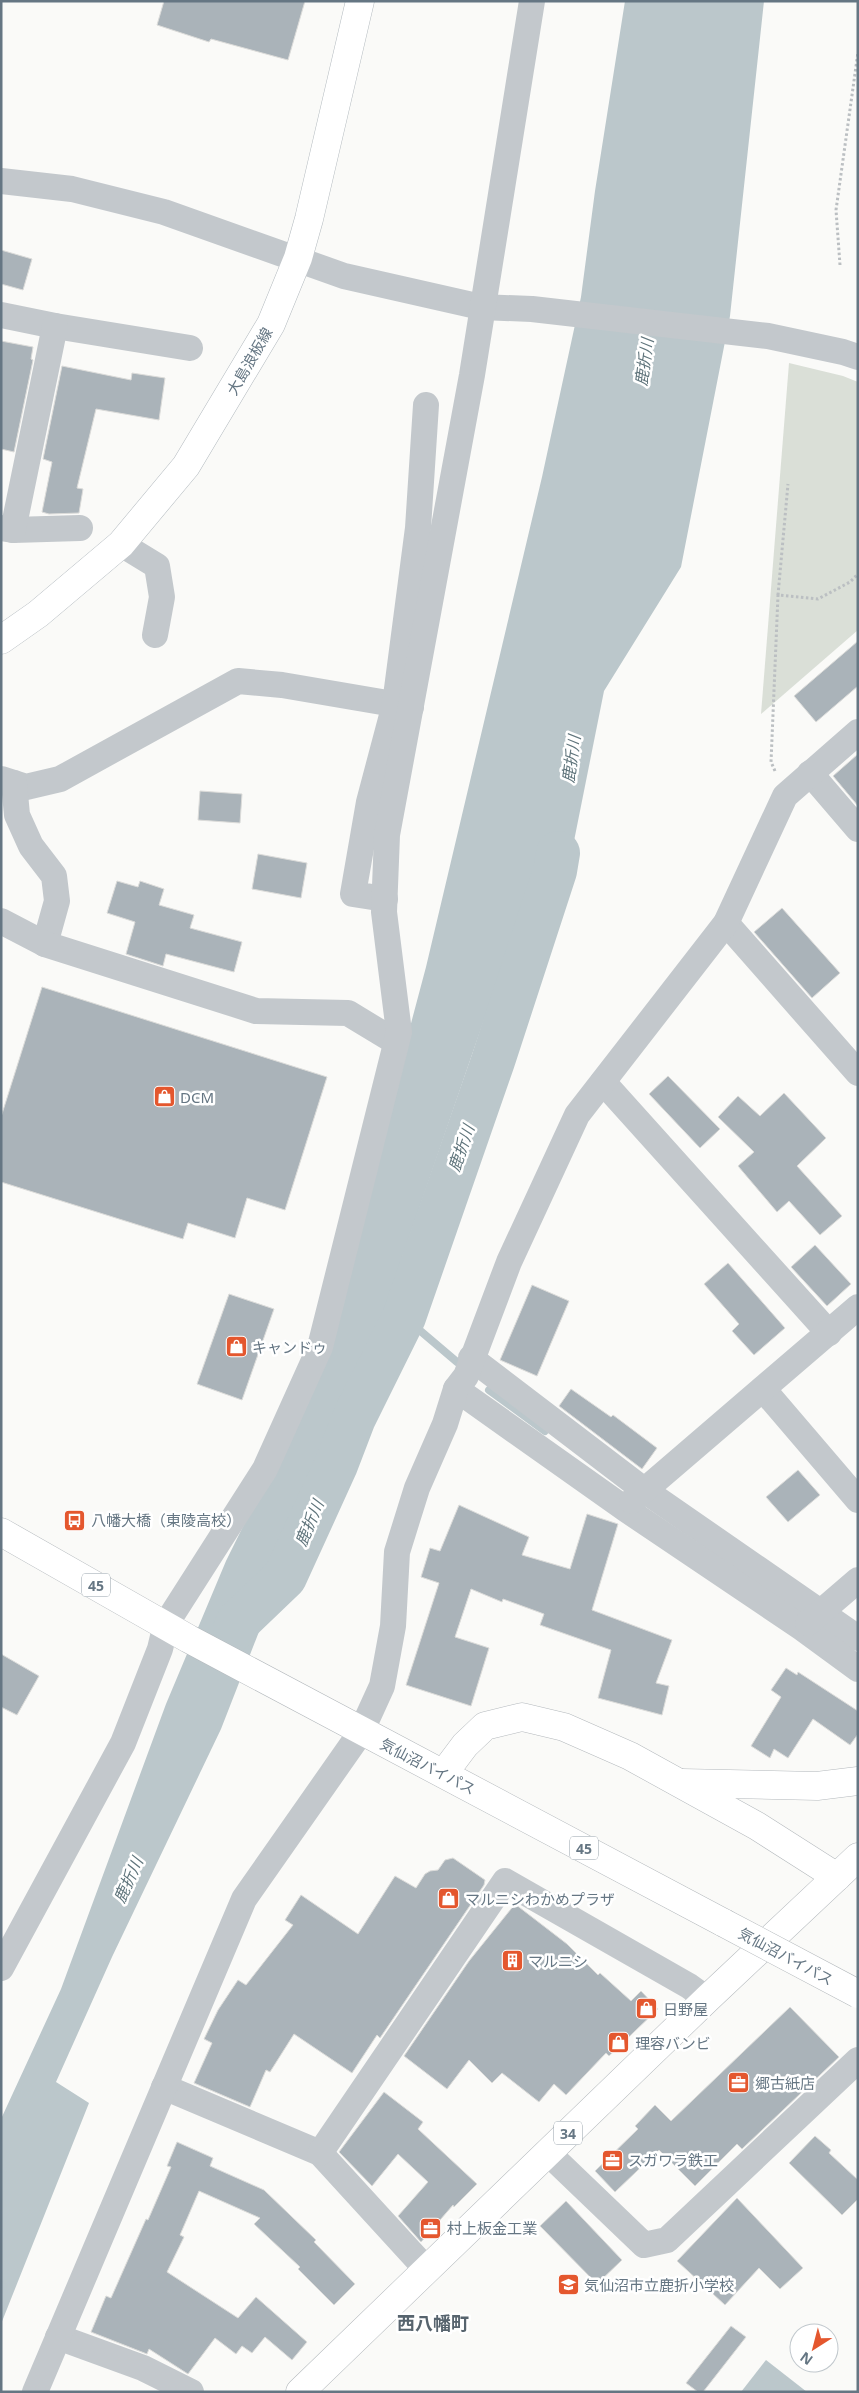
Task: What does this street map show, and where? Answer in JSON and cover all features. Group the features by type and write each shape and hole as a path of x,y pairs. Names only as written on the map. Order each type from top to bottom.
{"main road":[{"name":"大島浪板線","path":"1,640 38,614 121,544 186,466 271,324 298,258 360,1"},
{"name":"気仙沼バイパス","path":"1,1532 166,1624 189,1639 362,1732 444,1772 858,1994"},
{"path":"444,1772 465,1744 485,1726 522,1717 564,1727 630,1756 757,1826 837,1877"},
{"path":"676,1783 816,1786 858,1781"},
{"name":"34","path":"300,2392 707,1999 858,1857"}],"street":[{"path":"403,706 472,375 481,307 532,1"},
{"path":"1,181 72,189 164,212 298,258 344,276 481,307 532,309 768,336 858,357"},
{"path":"1,315 55,326 190,348"},
{"path":"55,326 7,529 80,528"},
{"path":"1,1968 123,1743 160,1649 166,1624 265,1469 320,1347 399,1032 384,912 387,836 403,706 426,405"},
{"path":"121,544 157,566 162,597 155,635"},
{"path":"8,781 26,787 60,779 238,681 282,685 403,706"},
{"path":"35,2392 244,1899 362,1732 382,1686 393,1626 397,1552 417,1488 445,1424 456,1389 466,1376 471,1358 509,1262 577,1115 726,923 785,796 858,732"},
{"path":"810,773 858,829"},
{"path":"8,781 17,816 30,846 54,876 58,901 45,944"},
{"path":"1,921 45,944 256,1011 348,1013 396,1042"},
{"path":"726,923 858,1073"},
{"path":"603,1082 829,1333"},
{"path":"624,1508 858,1307"},
{"path":"471,1358 812,1620 858,1670"},
{"path":"456,1389 624,1508 812,1620 858,1638"},
{"path":"763,1389 858,1500"},
{"path":"812,1620 858,1580"},
{"path":"320,2153 505,1881 689,1986 707,1999"},
{"path":"548,2153 644,2245 667,2240 858,2060"},
{"path":"164,2087 320,2153 427,2270"},
{"path":"58,2337 143,2368 191,2392"}],"path":[{"path":"840,265 836,210 858,52"},
{"path":"785,796 771,762 778,595 788,484"},
{"path":"778,595 818,599 850,582 858,574"}],"shaded area":[{"path":"789,363 843,376 858,382 858,630 761,714"}],"water":[{"path":"625,1 764,1 730,316 681,567 604,691 568,871 498,979 356,1392 221,1729 112,1957 56,2082 89,2103 1,2324 1,2119 61,1989 166,1704 226,1561 262,1488 335,1309 426,967 542,477 581,297 595,191"},
{"path":"766,2360 807,2392 741,2392"}],"building":[{"path":"164,1 305,1 288,60 211,39 209,42 157,25"},
{"path":"1,250 32,259 23,290 1,284"},
{"path":"1,341 33,347 31,359 33,360 14,452 1,449"},
{"path":"62,366 131,380 132,373 165,378 159,420 96,409 77,488 83,489 79,513 49,514 42,512 52,462 43,459"},
{"path":"858,641 858,686 816,722 794,696"},
{"path":"858,754 858,806 833,776"},
{"path":"200,791 242,794 240,823 198,820"},
{"path":"258,854 307,863 301,898 252,889"},
{"path":"117,881 138,887 140,881 164,889 159,905 194,915 190,928 242,942 234,972 166,954 163,966 126,954 135,922 107,913"},
{"path":"782,908 840,973 812,998 754,932"},
{"name":"DCM","path":"42,987 327,1077 285,1210 247,1198 235,1238 188,1223 183,1239 1,1182 1,1117"},
{"path":"668,1076 720,1129 700,1148 649,1094"},
{"path":"784,1093 826,1138 797,1166 842,1216 820,1235 789,1201 777,1212 738,1166 754,1152 718,1117 738,1096 760,1116"},
{"path":"815,1245 851,1284 827,1306 791,1267"},
{"path":"728,1263 785,1328 754,1355 732,1331 739,1324 704,1284"},
{"path":"532,1285 569,1301 537,1376 500,1360"},
{"name":"キャンドゥ","path":"229,1294 274,1309 242,1400 197,1384"},
{"path":"571,1389 611,1417 613,1415 657,1448 642,1469 559,1406"},
{"path":"798,1470 820,1495 788,1522 766,1497"},
{"path":"459,1505 529,1537 522,1555 570,1569 587,1514 618,1524 592,1610 672,1640 656,1683 669,1686 662,1715 598,1698 611,1650 540,1625 544,1614 503,1599 502,1602 471,1589 455,1637 489,1648 471,1706 406,1685 439,1583 421,1577 430,1548 440,1551"},
{"path":"1,1654 39,1676 17,1715 1,1707"},
{"path":"786,1668 797,1675 798,1672 858,1711 858,1734 850,1745 813,1719 788,1758 774,1749 770,1758 751,1746 781,1697 771,1690"},
{"path":"453,1858 485,1880 484,1885 380,2038 377,2035 352,2073 294,2034 270,2072 266,2070 250,2107 194,2083 212,2043 204,2039 218,2010 238,1980 246,1985 293,1925 285,1920 301,1895 358,1934 395,1876 416,1888 425,1874 438,1870 445,1860"},
{"path":"515,1904 567,1944 598,1975 600,1973 631,2001 641,1991 658,2009 609,2056 606,2053 566,2095 554,2084 539,2102 502,2073 492,2083 469,2060 447,2089 404,2056 469,1961"},
{"path":"790,2007 839,2057 742,2149 737,2144 695,2186 659,2150 615,2192 595,2171 638,2129 635,2126 655,2105 671,2121"},
{"path":"384,2092 423,2122 418,2129 477,2184 454,2207 453,2205 421,2242 398,2216 428,2182 398,2154 372,2186 339,2152"},
{"path":"815,2136 831,2150 829,2153 858,2180 858,2199 842,2215 789,2163"},
{"path":"177,2142 213,2158 210,2166 264,2190 316,2240 314,2242 355,2284 334,2305 298,2269 300,2267 254,2224 260,2218 199,2191 180,2235 184,2237 167,2272 238,2318 256,2297 307,2342 292,2360 265,2337 252,2353 242,2346 236,2354 215,2338 188,2374 149,2349 147,2354 91,2332 106,2296 111,2298 146,2219 148,2220 171,2167 167,2166"},
{"path":"737,2198 803,2268 780,2289 759,2268 725,2305 677,2261"},
{"path":"566,2201 622,2260 597,2284 540,2226"},
{"path":"731,2326 746,2337 703,2392 698,2392 686,2383"}],"waterway":[{"name":"鹿折川","path":"235,1629 238,1622 285,1577 336,1465 354,1418 404,1317 493,1061 555,871 558,853"},
{"path":"404,1317 457,1362"},
{"path":"489,1390 545,1431"}],"place":[{"name":"DCM","path":"164,1097"},
{"name":"キャンドゥ","path":"236,1347"},
{"name":"八幡大橋（東陵高校）","path":"75,1520"},
{"name":"マルニシわかめプラザ","path":"449,1899"},
{"name":"マルニシ","path":"512,1961"},
{"name":"日野屋","path":"647,2009"},
{"name":"理容バンビ","path":"619,2043"},
{"name":"郷古紙店","path":"739,2083"},
{"name":"スガワラ鉄工","path":"612,2160"},
{"name":"村上板金工業","path":"431,2228"},
{"name":"気仙沼市立鹿折小学校","path":"568,2285"}],"district":[{"name":"西八幡町","path":"433,2323"}]}
